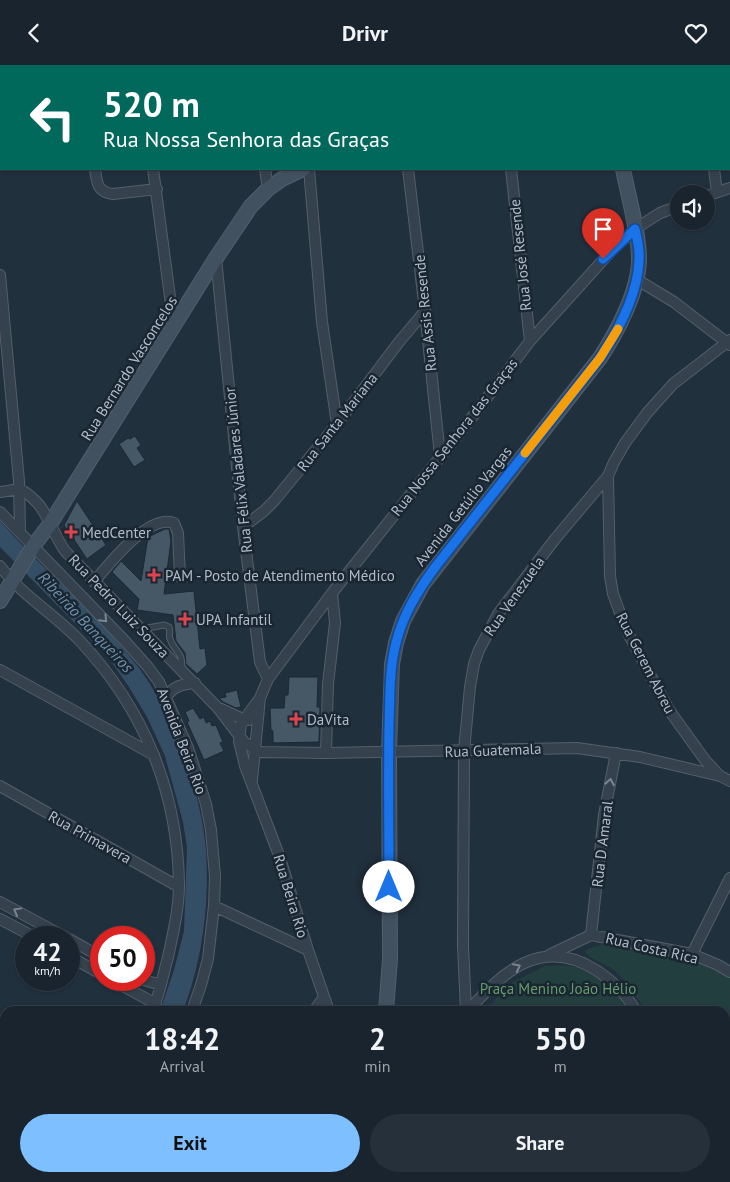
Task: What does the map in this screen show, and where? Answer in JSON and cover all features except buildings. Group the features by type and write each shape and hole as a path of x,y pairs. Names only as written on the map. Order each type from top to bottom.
{"main road":[{"name":"Rua Bernardo Vasconcelos","path":"0,601 32,547 50,524 216,258 251,206 268,189 282,179 301,170"},
{"name":"Avenida Getúlio Vargas","path":"386,1006 390,959 389,752 394,654 403,621 412,602 436,566 600,358 614,337 624,315 640,260 623,170"}],"street":[{"path":"95,170 99,189 107,193 157,189"},
{"path":"153,170 174,327"},
{"path":"265,170 268,189"},
{"path":"309,170 322,322 337,424"},
{"name":"Rua Assis Resende","path":"408,170 440,457"},
{"name":"Rua José Resende","path":"511,170 530,341"},
{"path":"714,170 717,192 730,188"},
{"name":"Rua Nossa Senhora das Graças","path":"243,719 260,698 268,679 332,593 530,341 613,249 635,229 660,213 670,209"},
{"name":"Rua Félix Valadares Júnior","path":"216,258 260,662 268,679"},
{"path":"0,275 20,489 20,533"},
{"path":"636,279 674,302 729,342"},
{"name":"Rua Santa Mariana","path":"244,527 274,501 425,311"},
{"name":"Rua Venezuela","path":"467,1006 463,946 464,751 473,671 484,637 498,614 555,539 608,476 625,443 647,413 673,384 729,342"},
{"name":"Rua Gerem Abreu","path":"608,476 610,576 613,594 620,613 629,635 669,710 705,760 720,776"},
{"path":"0,492 20,489"},
{"name":"Rua Pedro Luiz Souza","path":"20,489 42,507 65,551 195,683"},
{"name":"Avenida Beira Rio","path":"0,512 123,639 159,682 188,748 206,804 214,852 214,906 208,959 202,985 194,1006"},
{"path":"94,582 122,551 144,531 152,525 170,521 174,523 178,533 180,577"},
{"name":"Avenida Beira Rio","path":"0,566 14,577 79,640 103,668 133,711 155,755 168,797 174,829 179,887 175,921 161,985 154,1006"},
{"path":"326,753 328,684 335,623 332,593"},
{"path":"0,670 155,755"},
{"path":"159,682 168,686 175,685 182,680 182,671"},
{"path":"166,698 172,689 184,684 195,683"},
{"name":"Rua Beira Rio","path":"195,683 218,707 244,742 254,749"},
{"name":"Rua Nossa Senhora das Graças","path":"257,731 260,698"},
{"name":"Rua Beira Rio","path":"218,707 243,719 252,721 257,731 252,781"},
{"name":"Rua Beira Rio","path":"243,719 238,735 242,757 280,858 327,1006"},
{"path":"238,735 245,736 257,731"},
{"name":"Rua Guatemala","path":"254,749 265,753 326,753 464,751 557,747 595,749 720,776 730,781"},
{"name":"Rua D Amaral","path":"592,935 604,815 616,753"},
{"name":"Rua Primavera","path":"0,786 179,887"},
{"path":"692,954 730,878"},
{"path":"0,902 45,926"},
{"path":"214,906 308,950"},
{"path":"0,919 15,927"},
{"name":"Rua Costa Rica","path":"472,1006 495,982 510,971 536,959 546,957 592,935 692,954 730,972"},
{"path":"546,957 575,959 589,966 606,976 620,988 633,1006"},
{"path":"155,983 161,985"},
{"path":"129,991 152,1006"},
{"path":"318,1006 324,997"}],"lane":[{"path":"139,625 142,629 164,625 169,627 170,639 181,653 183,659 182,671"}],"green space":[{"path":"603,944 695,960 730,978 730,1006 642,1006 620,976 611,968 588,955 585,952 588,949"},
{"name":"Praça Menino João Hélio","path":"545,966 569,966 586,972 604,983 625,1006 490,1006 507,985"}],"water":[{"name":"Ribeirão Banqueiros","path":"0,521 103,626 135,663 160,701 181,747 202,819 207,862 204,927 196,971 185,1006 162,1006 174,970 184,931 187,847 183,822 165,756 147,717 108,657 0,547"}],"slow traffic":[{"path":"525,453 600,358 618,329"}],"place":[{"name":"MedCenter","path":"71,532"},
{"name":"PAM - Posto de Atendimento Médico","path":"154,575"},
{"name":"UPA Infantil","path":"185,619"},
{"name":"DaVita","path":"296,719"}],"route":[{"path":"389,887 389,716 392,664 403,621 412,602 436,566 600,358 614,337 634,289 640,260 635,229 603,259"}]}
